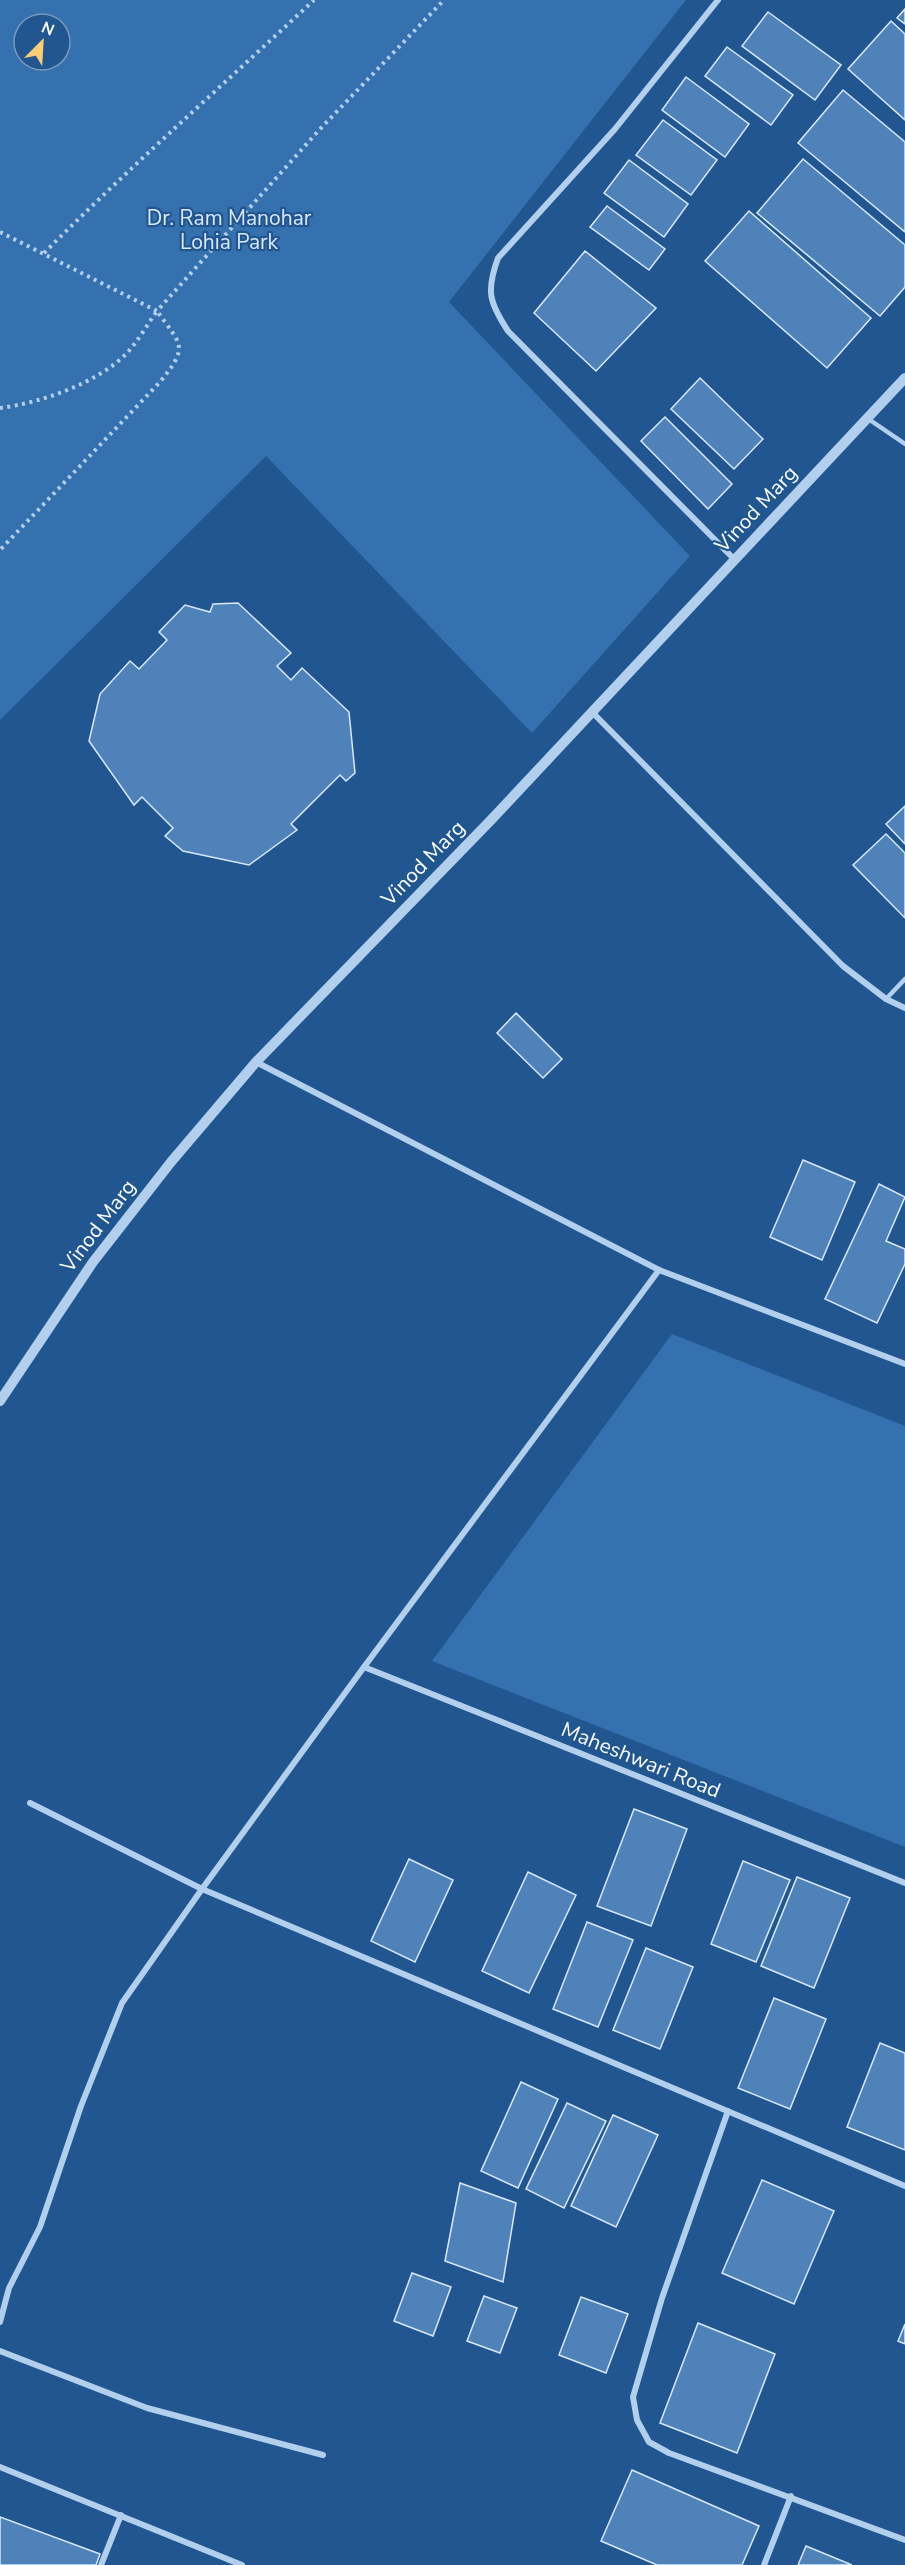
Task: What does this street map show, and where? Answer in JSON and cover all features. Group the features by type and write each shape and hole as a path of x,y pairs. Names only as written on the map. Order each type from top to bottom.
{"street":[{"path":"718,0 615,129 498,258 489,283 493,308 508,331 735,560"},
{"name":"Vinod Marg","path":"0,1401 93,1262 171,1162 256,1062 592,712 905,378"},
{"path":"592,712 843,966 886,999 905,1008"},
{"path":"256,1062 659,1270 905,1364"},
{"path":"0,2322 9,2288 40,2227 81,2106 122,2004 202,1889 364,1667 659,1270"},
{"name":"Maheshwari Road","path":"364,1667 905,1883"},
{"path":"30,1803 202,1889 905,2186"},
{"path":"728,2111 662,2298 633,2397 637,2420 649,2442 669,2452 905,2540"},
{"path":"0,2351 147,2408 322,2455"},
{"path":"0,2467 242,2565"},
{"path":"764,2565 791,2496"},
{"path":"101,2565 121,2515"}],"lane":[{"path":"867,418 905,444"},
{"path":"886,999 905,980"}],"path":[{"path":"44,253 135,162 178,127 314,0"},
{"path":"0,408 56,395 100,373 126,353 157,311 321,128 444,0"},
{"path":"0,232 157,311 180,342 178,359 0,550"}],"green space":[{"name":"Dr. Ram Manohar Lohia Park","path":"0,0 686,0 449,302 690,556 532,733 266,456 0,720"},
{"path":"672,1334 905,1426 905,1847 432,1661"}],"building":[{"path":"905,9 905,24 897,18"},
{"path":"768,12 841,65 815,100 742,46"},
{"path":"891,21 905,34 905,120 848,69"},
{"path":"727,47 793,95 771,125 705,76"},
{"path":"686,77 749,124 725,157 662,110"},
{"path":"843,90 905,142 905,232 798,143"},
{"path":"663,120 717,160 691,195 636,155"},
{"path":"803,159 905,245 905,287 880,316 757,213"},
{"path":"629,160 688,204 664,237 604,193"},
{"path":"607,206 665,249 649,270 590,227"},
{"path":"749,211 871,318 827,368 705,261"},
{"path":"585,251 656,308 596,371 534,313"},
{"path":"700,378 763,439 734,469 671,409"},
{"path":"665,417 732,484 708,509 641,441"},
{"path":"238,603 291,653 277,666 291,680 302,668 349,712 355,773 346,781 340,775 291,824 297,830 249,865 183,851 165,836 173,828 142,797 134,805 89,741 100,694 130,661 139,669 167,640 159,632 185,605 210,612 213,604"},
{"path":"905,806 905,844 886,824"},
{"path":"886,834 905,853 905,918 853,865"},
{"path":"516,1013 562,1059 543,1078 497,1033"},
{"path":"803,1160 855,1182 822,1260 770,1237"},
{"path":"879,1184 905,1197 886,1241 905,1249 905,1264 877,1323 825,1299"},
{"path":"634,1809 687,1829 651,1926 597,1906"},
{"path":"409,1859 453,1880 415,1962 371,1941"},
{"path":"743,1861 790,1880 756,1962 711,1944"},
{"path":"528,1872 576,1895 529,1993 482,1971"},
{"path":"797,1877 850,1898 814,1988 761,1966"},
{"path":"587,1922 633,1940 598,2027 553,2009"},
{"path":"646,1948 693,1967 660,2049 613,2030"},
{"path":"774,1998 826,2019 790,2109 738,2088"},
{"path":"880,2043 905,2053 905,2150 847,2127"},
{"path":"521,2082 558,2099 518,2188 481,2171"},
{"path":"567,2103 606,2121 564,2208 526,2189"},
{"path":"613,2115 658,2135 616,2227 571,2206"},
{"path":"762,2180 834,2211 794,2304 722,2273"},
{"path":"460,2183 516,2203 503,2282 445,2261"},
{"path":"412,2273 451,2287 433,2336 394,2321"},
{"path":"484,2296 517,2308 500,2353 467,2341"},
{"path":"581,2297 628,2314 606,2373 559,2355"},
{"path":"698,2323 775,2354 737,2453 660,2423"},
{"path":"905,2324 905,2344 898,2341"},
{"path":"632,2470 759,2526 742,2565 657,2565 601,2541"},
{"path":"0,2517 100,2554 96,2565 0,2565"},
{"path":"806,2546 852,2565 798,2565"}]}
